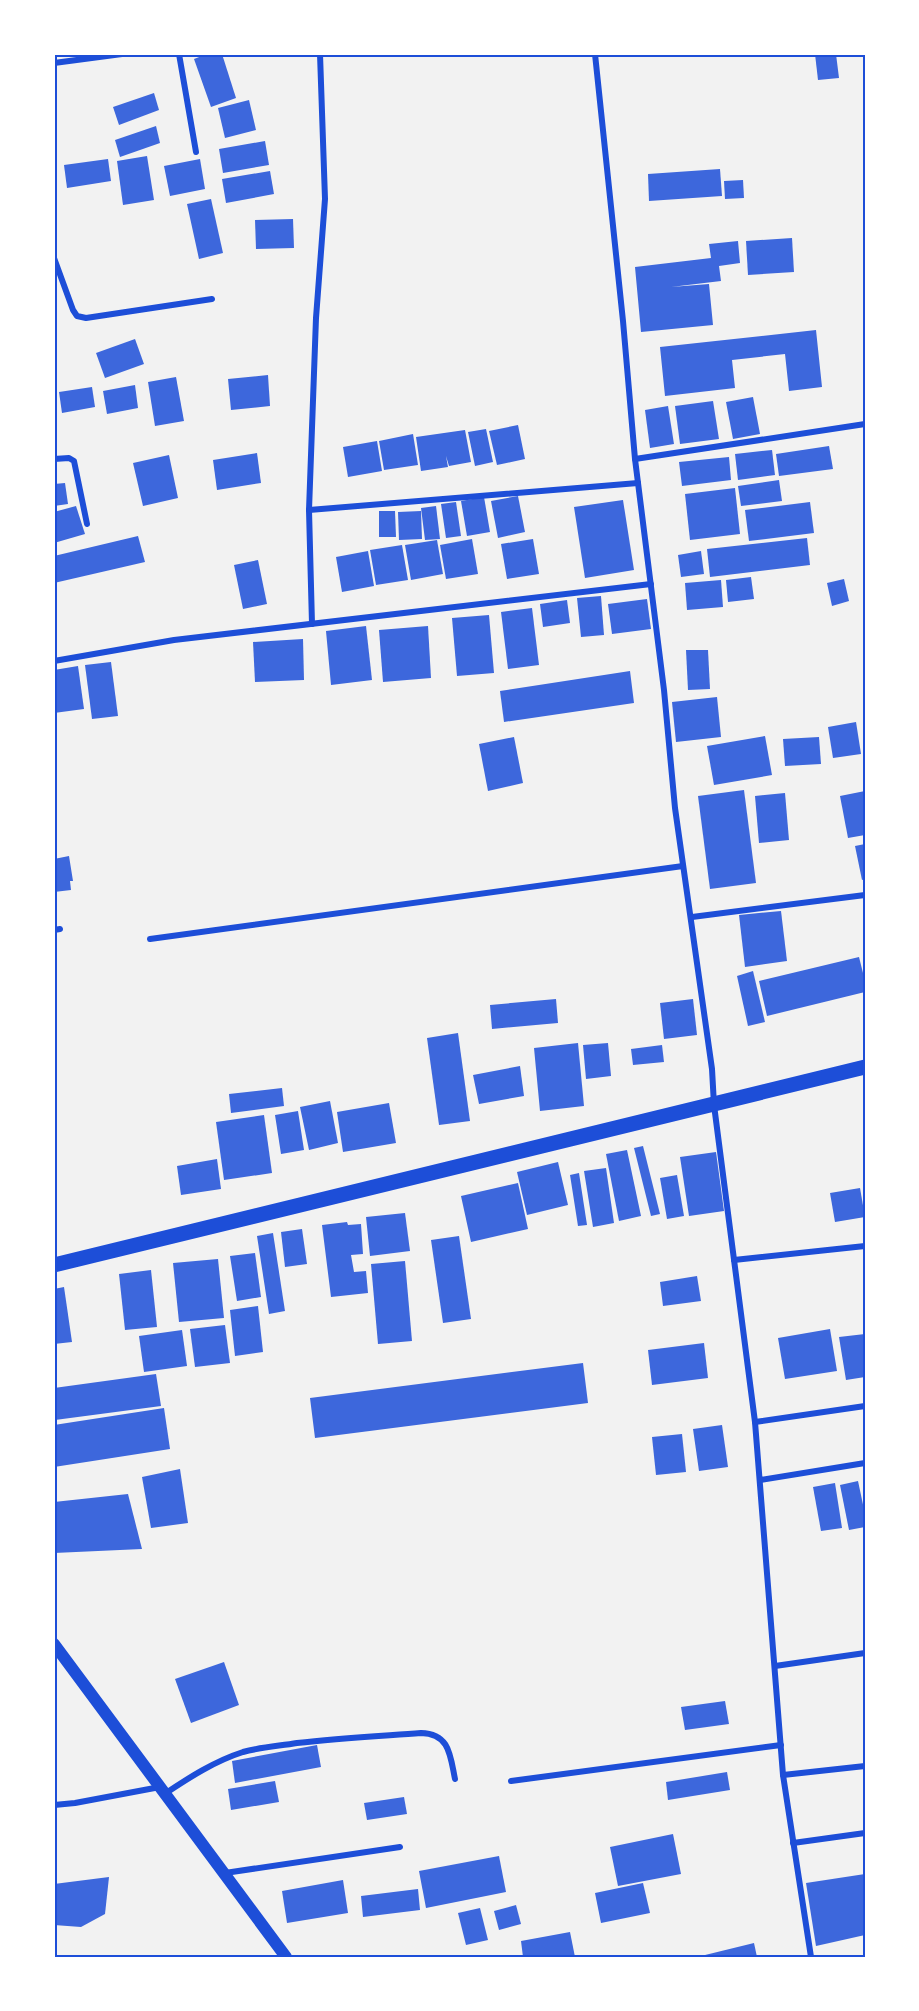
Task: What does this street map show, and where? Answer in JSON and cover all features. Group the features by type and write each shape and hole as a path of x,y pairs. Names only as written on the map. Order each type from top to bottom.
{"main road":[{"path":"54,1265 865,1067"},
{"path":"54,1644 285,1957"}],"street":[{"path":"67,54 69,62"},
{"path":"54,63 122,54"},
{"path":"179,54 196,152"},
{"path":"312,624 309,510 316,318 326,199 320,54"},
{"path":"595,54 635,459 664,690 675,808 712,1069 714,1105 755,1422 783,1776 811,1957"},
{"path":"54,258 77,316 86,318 212,300"},
{"path":"635,459 865,424"},
{"path":"54,459 69,458 74,461 87,524"},
{"path":"309,510 638,483"},
{"path":"54,661 174,640 651,584"},
{"path":"150,939 683,866"},
{"path":"692,917 865,895"},
{"path":"734,1260 865,1246"},
{"path":"755,1422 865,1407"},
{"path":"760,1480 865,1463"},
{"path":"775,1666 865,1653"},
{"path":"54,1805 163,1790 241,1753 261,1748 330,1739 421,1733 434,1733 444,1741 450,1756 454,1779"},
{"path":"511,1781 781,1745"},
{"path":"783,1776 865,1766"},
{"path":"794,1843 865,1833"},
{"path":"225,1873 400,1847"}],"building":[{"path":"207,54 222,54 236,98 211,107 194,59"},
{"path":"815,54 836,54 839,78 818,80"},
{"path":"154,93 159,110 119,125 113,107"},
{"path":"249,100 256,130 225,138 218,108"},
{"path":"156,126 160,143 120,157 115,140"},
{"path":"265,141 269,165 223,173 219,149"},
{"path":"147,156 154,200 123,205 117,161"},
{"path":"108,159 111,181 67,188 64,165"},
{"path":"200,159 205,189 170,196 164,166"},
{"path":"720,169 722,196 649,201 648,174"},
{"path":"270,171 274,194 226,203 222,179"},
{"path":"743,180 744,198 725,199 724,181"},
{"path":"211,199 223,253 199,259 187,204"},
{"path":"293,219 294,248 256,249 255,220"},
{"path":"792,238 794,272 748,275 746,241"},
{"path":"738,241 740,263 719,266 721,281 671,287 709,284 713,325 641,332 635,267 711,258 709,244"},
{"path":"816,330 822,387 789,391 785,354 732,360 735,388 665,396 660,347"},
{"path":"135,339 144,364 105,378 96,353"},
{"path":"268,375 270,406 231,410 228,379"},
{"path":"176,377 184,421 155,426 148,382"},
{"path":"135,385 138,408 107,414 103,391"},
{"path":"92,387 95,407 62,413 59,392"},
{"path":"753,397 760,434 733,439 726,402"},
{"path":"713,401 719,439 680,444 675,406"},
{"path":"668,406 674,444 650,448 645,410"},
{"path":"518,425 525,459 497,465 489,431"},
{"path":"486,429 493,462 475,466 468,432"},
{"path":"465,430 471,462 449,466 446,456 448,467 421,471 416,437"},
{"path":"413,434 418,465 384,470 379,441"},
{"path":"377,441 382,471 348,477 343,447"},
{"path":"829,446 833,469 779,476 776,454"},
{"path":"772,450 775,475 738,480 735,454"},
{"path":"257,453 261,483 217,490 213,460"},
{"path":"169,455 178,498 143,506 133,463"},
{"path":"729,457 731,480 682,486 679,462"},
{"path":"779,480 782,501 741,506 738,486"},
{"path":"65,483 68,504 54,506 54,484"},
{"path":"735,488 740,534 690,540 685,494"},
{"path":"518,496 525,532 498,538 491,501"},
{"path":"484,497 490,532 467,536 461,501"},
{"path":"623,500 634,570 585,578 574,507"},
{"path":"456,502 461,536 446,538 441,504"},
{"path":"810,502 814,533 749,541 745,510"},
{"path":"76,506 85,534 54,543 54,512"},
{"path":"436,506 440,539 425,540 421,508"},
{"path":"379,511 395,511 396,537 379,537"},
{"path":"421,511 422,539 399,540 398,512"},
{"path":"138,536 145,562 54,583 54,556"},
{"path":"807,538 810,565 710,577 707,549"},
{"path":"472,539 478,574 446,579 440,545"},
{"path":"533,539 539,574 507,579 501,544"},
{"path":"437,540 443,574 411,580 405,545"},
{"path":"402,545 408,580 376,585 370,550"},
{"path":"368,551 374,586 342,592 336,557"},
{"path":"701,551 704,574 681,577 678,555"},
{"path":"258,560 267,604 243,609 234,565"},
{"path":"751,577 754,599 728,602 726,580"},
{"path":"844,579 849,601 832,606 827,583"},
{"path":"721,580 723,607 687,610 685,583"},
{"path":"601,596 604,635 581,637 577,598"},
{"path":"647,599 651,629 612,634 608,604"},
{"path":"567,600 570,623 543,627 540,604"},
{"path":"532,608 539,665 508,669 501,612"},
{"path":"489,615 494,673 457,676 452,618"},
{"path":"366,626 372,680 331,685 326,631"},
{"path":"428,626 431,678 383,682 379,630"},
{"path":"303,639 304,680 255,682 253,642"},
{"path":"686,650 708,650 710,689 688,690"},
{"path":"111,662 118,716 92,719 85,665"},
{"path":"78,666 84,709 54,713 54,670"},
{"path":"630,671 634,703 504,722 500,691"},
{"path":"717,697 721,737 676,742 672,702"},
{"path":"856,722 861,754 833,758 828,727"},
{"path":"765,736 772,775 714,785 707,746"},
{"path":"514,737 523,783 488,791 479,744"},
{"path":"819,737 821,764 785,766 783,739"},
{"path":"744,790 756,883 710,889 698,796"},
{"path":"865,791 865,835 848,838 840,796"},
{"path":"785,793 789,840 759,843 755,796"},
{"path":"865,844 865,879 862,880 855,846"},
{"path":"69,856 73,881 70,881 71,890 54,892 54,859"},
{"path":"781,911 787,961 745,967 739,915"},
{"path":"859,957 865,981 865,992 767,1016 759,981"},
{"path":"753,971 765,1022 748,1026 737,976"},
{"path":"556,999 558,1023 492,1029 490,1005"},
{"path":"693,999 697,1035 664,1039 660,1003"},
{"path":"458,1033 470,1121 439,1125 427,1038"},
{"path":"578,1043 584,1106 540,1111 534,1048"},
{"path":"608,1043 611,1076 586,1079 583,1045"},
{"path":"662,1045 664,1062 633,1065 631,1049"},
{"path":"520,1066 524,1096 479,1104 473,1075"},
{"path":"282,1088 284,1106 231,1113 229,1094"},
{"path":"330,1101 338,1143 309,1150 300,1107"},
{"path":"389,1103 396,1143 343,1152 337,1112"},
{"path":"298,1111 304,1150 281,1154 275,1115"},
{"path":"264,1115 272,1173 224,1180 216,1122"},
{"path":"643,1146 660,1214 651,1216 634,1148"},
{"path":"627,1150 641,1216 619,1221 606,1154"},
{"path":"716,1152 724,1211 689,1216 680,1157"},
{"path":"217,1159 221,1189 181,1195 177,1166"},
{"path":"558,1162 568,1205 527,1215 517,1172"},
{"path":"606,1168 614,1223 593,1227 584,1171"},
{"path":"579,1173 587,1225 578,1226 570,1175"},
{"path":"677,1175 684,1216 667,1219 660,1178"},
{"path":"518,1183 528,1229 471,1242 461,1196"},
{"path":"860,1188 865,1217 835,1222 830,1193"},
{"path":"405,1213 410,1251 370,1256 366,1217"},
{"path":"347,1222 348,1225 361,1224 363,1254 351,1255 354,1272 366,1271 368,1293 331,1297 322,1225"},
{"path":"302,1229 307,1264 285,1267 281,1232"},
{"path":"273,1233 285,1311 269,1314 257,1236"},
{"path":"459,1236 471,1319 443,1323 431,1240"},
{"path":"255,1253 261,1297 237,1301 230,1256"},
{"path":"218,1259 224,1318 179,1322 173,1263"},
{"path":"405,1261 412,1341 378,1344 371,1264"},
{"path":"151,1270 157,1327 125,1330 119,1274"},
{"path":"697,1276 701,1301 663,1306 660,1282"},
{"path":"64,1287 72,1342 54,1344 54,1289"},
{"path":"258,1306 263,1352 235,1356 230,1310"},
{"path":"225,1325 230,1363 195,1367 190,1329"},
{"path":"830,1329 837,1371 785,1379 778,1338"},
{"path":"182,1330 187,1366 144,1372 139,1336"},
{"path":"865,1334 865,1377 846,1380 839,1337"},
{"path":"704,1343 708,1378 652,1385 648,1350"},
{"path":"583,1363 588,1403 315,1438 310,1398"},
{"path":"156,1374 161,1406 55,1420 54,1388"},
{"path":"164,1408 170,1449 54,1467 54,1425"},
{"path":"722,1425 728,1467 699,1471 693,1429"},
{"path":"682,1434 686,1472 656,1475 652,1437"},
{"path":"180,1469 188,1523 151,1528 142,1477"},
{"path":"858,1481 865,1514 865,1527 849,1530 840,1485"},
{"path":"835,1483 842,1528 821,1531 813,1487"},
{"path":"128,1494 142,1549 54,1553 54,1502"},
{"path":"224,1662 239,1705 191,1723 175,1679"},
{"path":"725,1701 729,1724 685,1730 681,1707"},
{"path":"317,1745 321,1767 235,1783 232,1761"},
{"path":"727,1772 730,1790 668,1800 666,1782"},
{"path":"275,1781 279,1802 231,1810 228,1789"},
{"path":"404,1797 407,1814 367,1820 364,1803"},
{"path":"673,1834 681,1874 618,1886 610,1847"},
{"path":"499,1856 506,1892 426,1908 419,1871"},
{"path":"865,1874 865,1935 816,1946 806,1883"},
{"path":"109,1877 105,1914 81,1927 54,1925 54,1884"},
{"path":"343,1880 348,1913 287,1923 282,1891"},
{"path":"643,1883 650,1913 601,1923 595,1893"},
{"path":"418,1889 420,1910 363,1917 361,1896"},
{"path":"516,1905 521,1924 499,1930 494,1911"},
{"path":"480,1908 488,1940 466,1945 458,1913"},
{"path":"570,1932 575,1957 523,1957 521,1941"},
{"path":"754,1943 757,1957 701,1956"}]}
